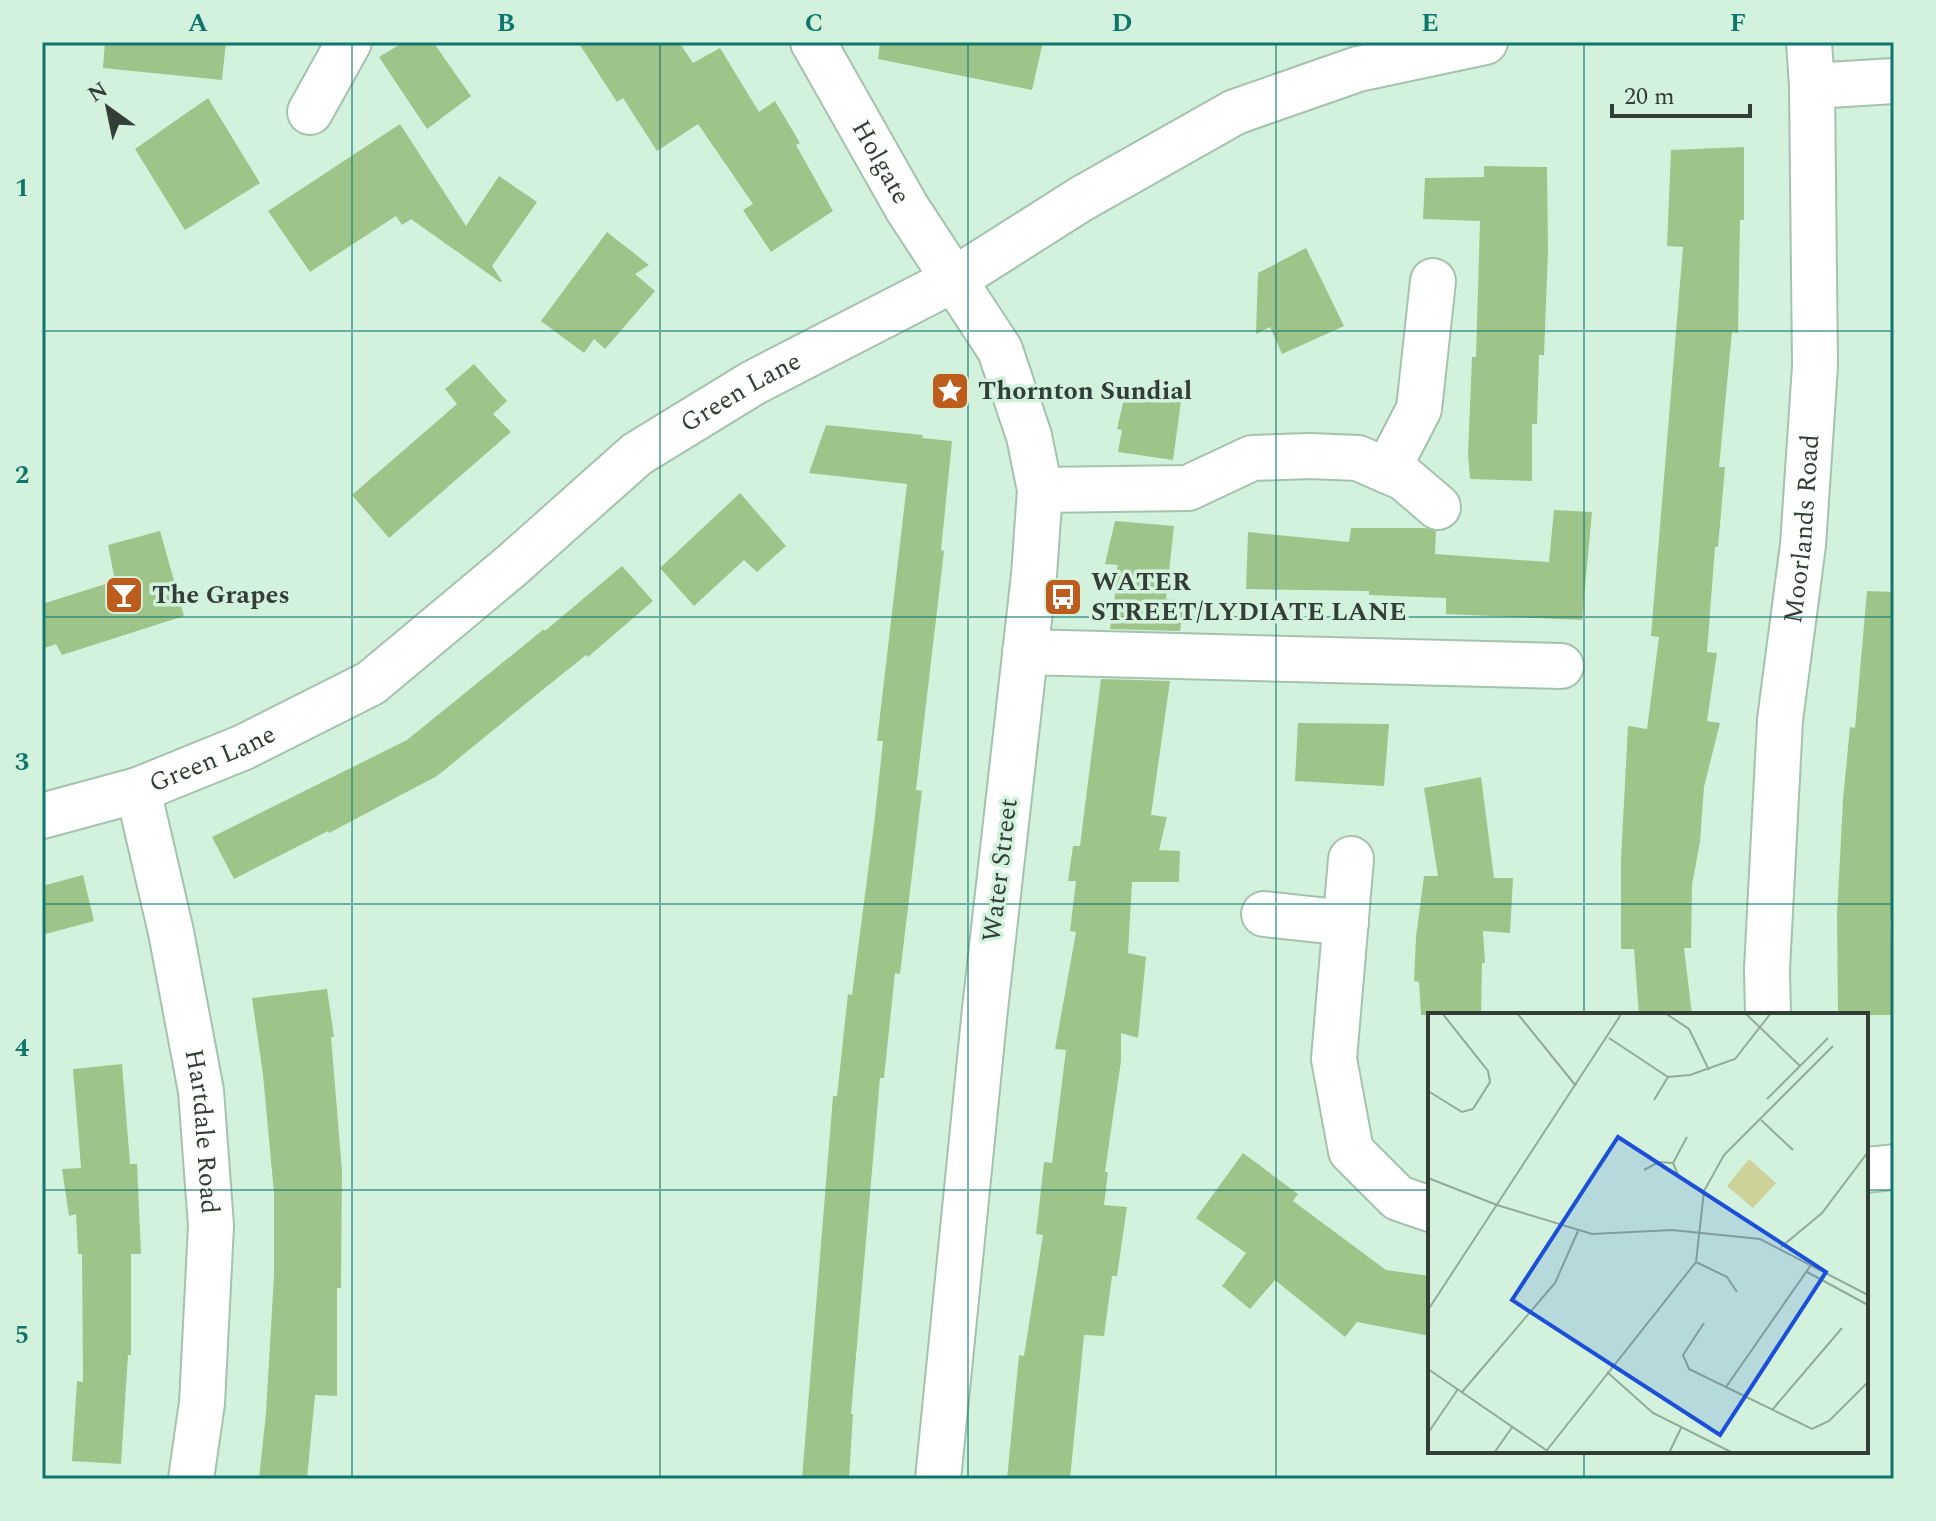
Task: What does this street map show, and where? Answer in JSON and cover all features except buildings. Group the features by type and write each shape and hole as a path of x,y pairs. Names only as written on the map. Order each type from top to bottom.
{"street":[{"path":"310,112 349,42"},
{"name":"Holgate","path":"813,42 907,208 955,279"},
{"name":"Green Lane","path":"42,816 138,790 244,747 371,683 510,567 637,454 753,383 955,279 1081,199 1235,112 1358,69 1485,42"},
{"name":"Moorlands Road","path":"1768,1013 1767,969 1780,720 1803,545 1815,366 1809,42"},
{"path":"1812,86 1894,81"},
{"name":"Water Street","path":"938,1479 1040,490 1029,436 1000,350 955,279"},
{"path":"1387,471 1419,409 1433,281"},
{"path":"1040,490 1188,488 1252,458 1358,458 1404,478 1438,507"},
{"path":"1025,652 1561,666"},
{"name":"Hartdale Road","path":"138,790 171,932 202,1106 211,1226 202,1403 191,1479"},
{"path":"1351,859 1334,1059 1351,1151 1398,1198 1428,1208"},
{"path":"1264,914 1346,923"},
{"path":"1868,1170 1894,1167"}],"place":[{"name":"Thornton Sundial","path":"950,391"},
{"name":"The Grapes","path":"124,595"},
{"name":"WATER STREET/LYDIATE LANE","path":"1063,597"}]}
